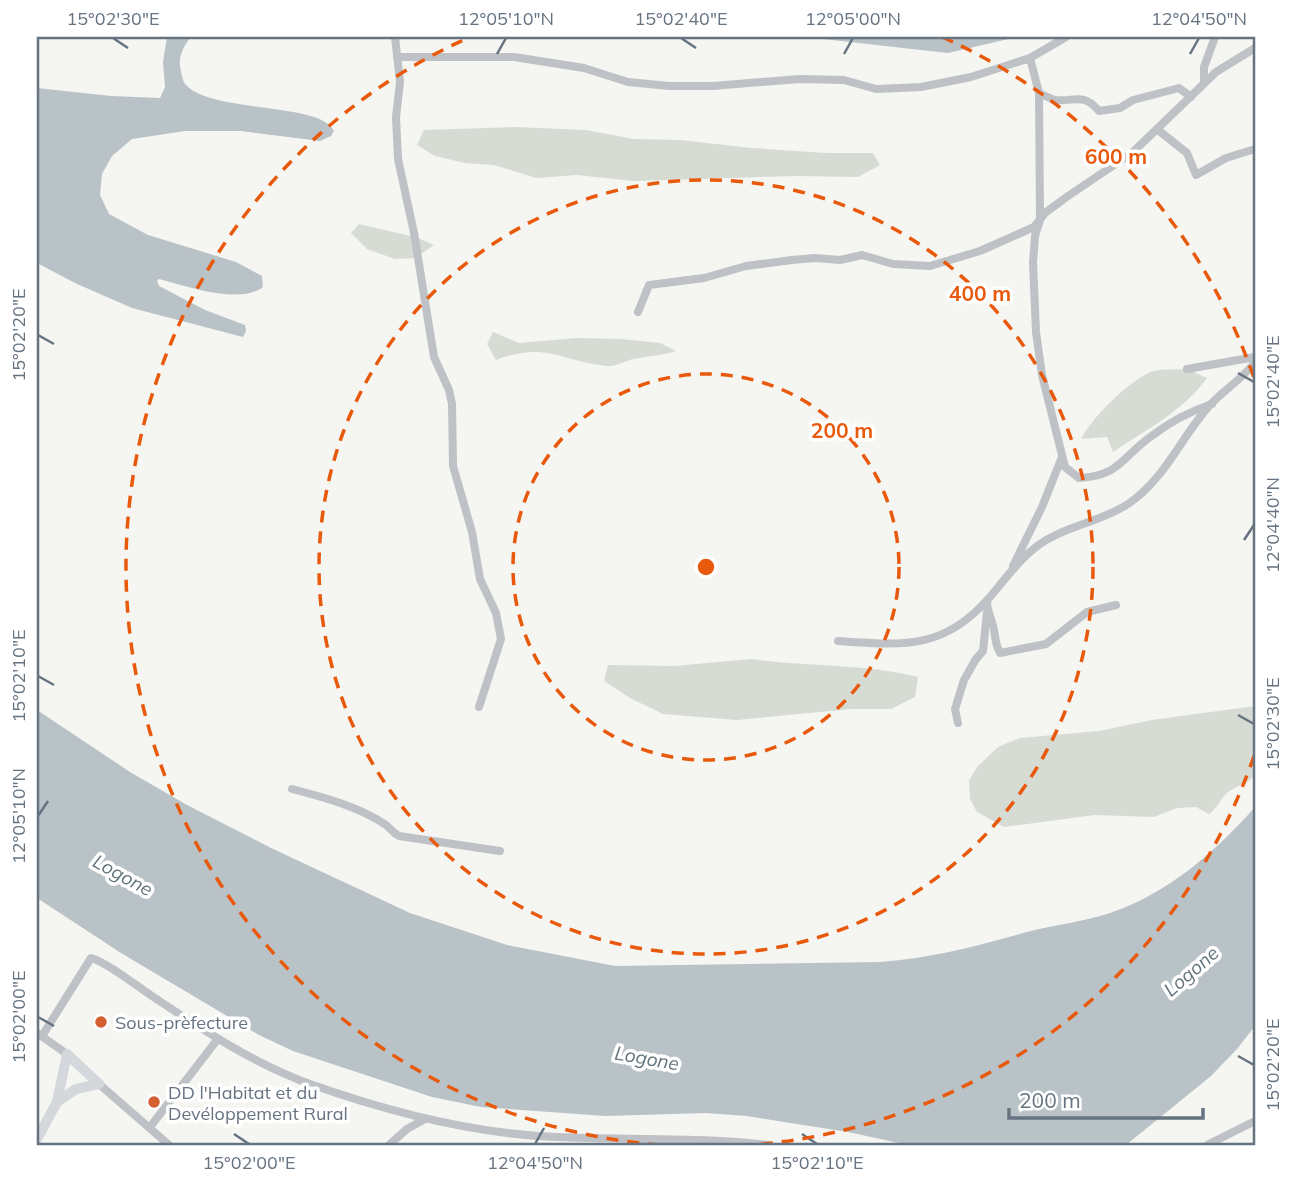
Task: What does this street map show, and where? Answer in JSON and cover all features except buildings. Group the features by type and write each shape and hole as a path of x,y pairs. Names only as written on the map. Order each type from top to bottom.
{"street":[{"path":"395,37 400,82 396,117 398,159 417,246 434,357 449,390 452,404 453,467 472,532 480,579 496,613 501,639 479,707"},
{"path":"397,57 514,57 584,68 628,82 669,86 713,86 799,79 844,80 876,89 921,88 959,80 1030,58 1066,37"},
{"path":"1205,83 1204,67 1214,37"},
{"path":"638,312 649,285 704,278 746,266 815,258 840,260 862,255 893,264 930,266 980,251 1034,227 1068,196 1132,153 1216,72 1255,48"},
{"path":"1030,58 1039,93 1040,220 1035,236 1033,262 1036,332 1042,376 1065,467 1079,478 1099,477 1112,471 1152,435 1212,404"},
{"path":"1039,93 1054,100 1079,98 1091,102 1099,111 1120,108 1133,100 1179,88 1191,96"},
{"path":"1158,130 1187,153 1196,175 1226,158 1255,149"},
{"path":"1187,369 1255,359"},
{"path":"838,641 900,645 928,640 954,628 987,601 1023,558 1052,537 1112,514 1139,496 1162,473 1212,404 1255,359"},
{"path":"1011,572 1042,508 1062,457"},
{"path":"958,723 955,709 964,680 983,651 987,601"},
{"path":"987,612 994,628 994,643 1000,653 1046,644 1087,611 1116,605"},
{"path":"292,789 315,794 364,814 399,836 500,851"},
{"path":"169,1145 67,1054 39,1035 91,958 218,1040 273,1069 311,1084 425,1119 555,1141 649,1138 768,1145"},
{"path":"150,1127 218,1040"},
{"path":"37,1139 57,1102 67,1054"},
{"path":"57,1102 76,1089 99,1084"},
{"path":"389,1145 407,1129 425,1119"},
{"path":"1207,1145 1255,1121"}],"shaded area":[{"path":"514,127 586,130 633,139 681,140 751,148 873,153 880,165 858,177 795,176 633,181 577,175 536,178 494,165 465,163 435,156 417,145 424,130"},
{"path":"359,224 415,237 434,245 415,258 395,259 367,249 351,233"},
{"path":"493,332 519,343 577,338 621,339 660,343 676,351 610,366 541,352 528,352 496,360 487,344"},
{"path":"1187,369 1207,378 1187,400 1151,428 1113,452 1107,437 1081,439 1101,412 1139,378 1157,370"},
{"path":"751,659 877,669 918,677 915,697 891,709 851,709 737,720 663,714 630,698 604,681 608,665 675,666"},
{"path":"1255,706 1255,775 1228,792 1209,814 1196,807 1177,808 1154,817 1095,815 1004,827 977,812 970,799 969,780 978,766 998,747 1020,738 1099,731 1152,720"}],"water":[{"path":"167,37 191,37 182,53 180,67 186,85 201,94 309,116 325,122 334,131 331,136 320,141 241,131 185,131 132,139 112,156 102,174 100,195 109,214 148,235 236,262 262,276 263,287 241,294 213,292 159,279 157,281 159,286 205,310 245,325 243,337 132,308 37,263 37,88 160,98 165,87 163,62"},
{"path":"805,37 1017,37 948,53"},
{"name":"Logone","path":"37,710 130,772 187,805 410,913 507,945 615,966 880,962 955,951 1089,919 1132,905 1171,883 1224,840 1255,807 1255,1026 1211,1076 1126,1145 908,1145 848,1132 747,1116 706,1113 605,1116 481,1107 432,1097 293,1051 259,1035 121,953 37,898"}],"place":[{"name":"Sous-prèfecture","path":"101,1022"},
{"name":"DD l'Habitat et du Devéloppement Rural","path":"154,1102"}]}
